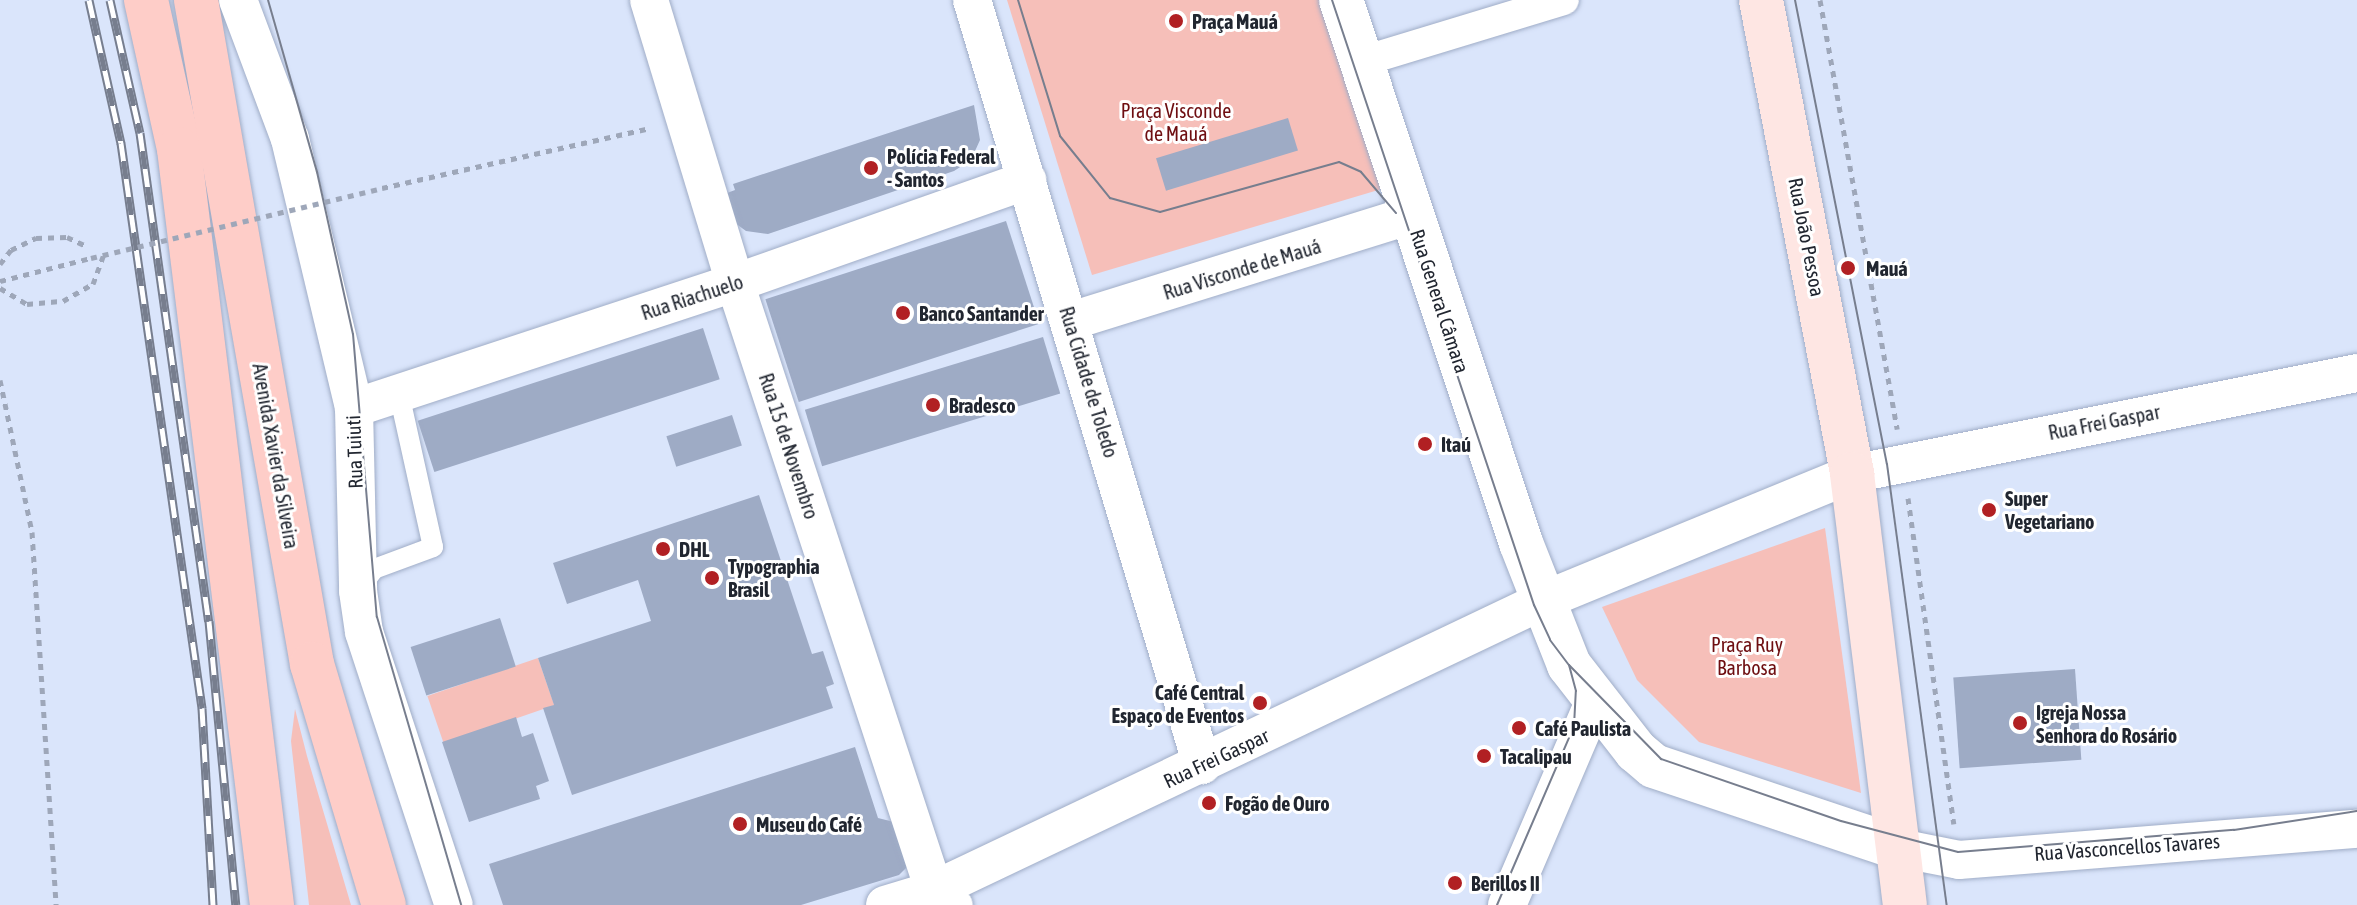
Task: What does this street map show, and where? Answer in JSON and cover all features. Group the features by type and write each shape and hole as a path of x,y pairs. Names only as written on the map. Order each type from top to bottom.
{"main road":[{"path":"146,0 179,149 272,905"},
{"name":"Avenida Xavier da Silveira","path":"196,0 312,664 384,905"},
{"name":"Rua João Pessoa","path":"1761,0 1852,474"},
{"path":"1852,474 1905,905"}],"street":[{"name":"Rua Tuiuti","path":"238,0 290,139 354,408 358,591 364,632 454,905"},
{"name":"Rua 15 de Novembro","path":"649,0 735,283 946,898"},
{"name":"Rua Cidade de Toledo","path":"972,0 1202,765"},
{"name":"Rua General Câmara","path":"1341,0 1542,601"},
{"path":"1360,62 1564,0"},
{"name":"Rua Riachuelo","path":"354,408 735,283 1027,180"},
{"name":"Rua Visconde de Mauá","path":"1071,321 1412,215"},
{"name":"Rua Frei Gaspar","path":"1852,474 2357,373"},
{"path":"1852,474 1542,601 1569,665 1636,751 1654,766 1899,848"},
{"name":"Rua Frei Gaspar","path":"885,905 946,898 1202,765 1542,601"},
{"path":"1507,905 1595,700"},
{"name":"Rua Vasconcellos Tavares","path":"1899,848 1959,860 2357,829"}],"lane":[{"path":"358,591 374,569 433,547 399,394"}],"path":[{"path":"0,281 382,188 686,120"},
{"path":"0,264 11,250 36,238 67,237 86,246"},
{"path":"0,288 27,304 63,301 93,284 103,256"},
{"path":"0,380 32,532 56,905"}],"green space":[{"name":"Praça Visconde de Mauá","path":"1007,0 1328,0 1385,188 1092,275"},
{"name":"Praça Ruy Barbosa","path":"1825,528 1861,793 1699,742 1637,680 1602,607"},
{"path":"538,658 554,705 444,743 427,696"},
{"path":"295,709 351,905 309,905 291,741"}],"building":[{"name":"Polícia Federal - Santos","path":"974,105 980,140 971,160 954,171 768,234 746,231 731,220 722,195 735,190 733,184"},
{"path":"1288,118 1298,151 1166,191 1156,158"},
{"name":"Banco Santander","path":"1006,221 1039,324 799,402 765,299"},
{"path":"703,328 720,379 434,472 418,421"},
{"name":"Bradesco","path":"1043,337 1060,393 822,466 805,410"},
{"path":"732,415 742,445 676,467 666,436"},
{"path":"759,495 812,654 823,651 834,684 826,687 833,708 572,795 543,708 554,705 538,658 651,621 638,580 567,604 553,563"},
{"path":"500,618 516,667 426,696 411,647"},
{"name":"Igreja Nossa Senhora do Rosário","path":"2075,669 2081,760 1960,768 1953,678"},
{"path":"516,717 522,737 533,733 549,781 536,786 540,799 469,822 442,742"},
{"name":"Museu do Café","path":"855,747 878,818 898,823 907,867 899,875 801,905 503,905 489,864"}],"tram line":[{"path":"268,0 317,172 353,334 377,617 461,905"},
{"path":"1018,0 1060,136 1110,198 1160,212 1339,162 1361,172 1396,213"},
{"path":"1332,0 1534,605 1550,640 1569,665 1661,759 1841,821 1958,852 2234,830 2357,811"},
{"path":"1795,0 1887,464 1947,905"},
{"path":"1497,905 1574,726 1576,691 1569,665"}],"railway":[{"path":"89,0 121,143 202,708 213,905"},
{"path":"110,0 140,133 209,621 236,905"}],"place":[{"name":"Praça Mauá","path":"1176,21"},
{"name":"Polícia Federal - Santos","path":"871,168"},
{"name":"Mauá","path":"1848,268"},
{"name":"Banco Santander","path":"903,313"},
{"name":"Bradesco","path":"933,405"},
{"name":"Itaú","path":"1425,444"},
{"name":"Super Vegetariano","path":"1989,510"},
{"name":"DHL","path":"663,549"},
{"name":"Typographia Brasil","path":"712,578"},
{"name":"Café Central Espaço de Eventos","path":"1260,703"},
{"name":"Igreja Nossa Senhora do Rosário","path":"2020,723"},
{"name":"Café Paulista","path":"1519,728"},
{"name":"Tacalipau","path":"1484,756"},
{"name":"Fogão de Ouro","path":"1209,803"},
{"name":"Museu do Café","path":"740,824"},
{"name":"Berillos II","path":"1455,883"}]}
